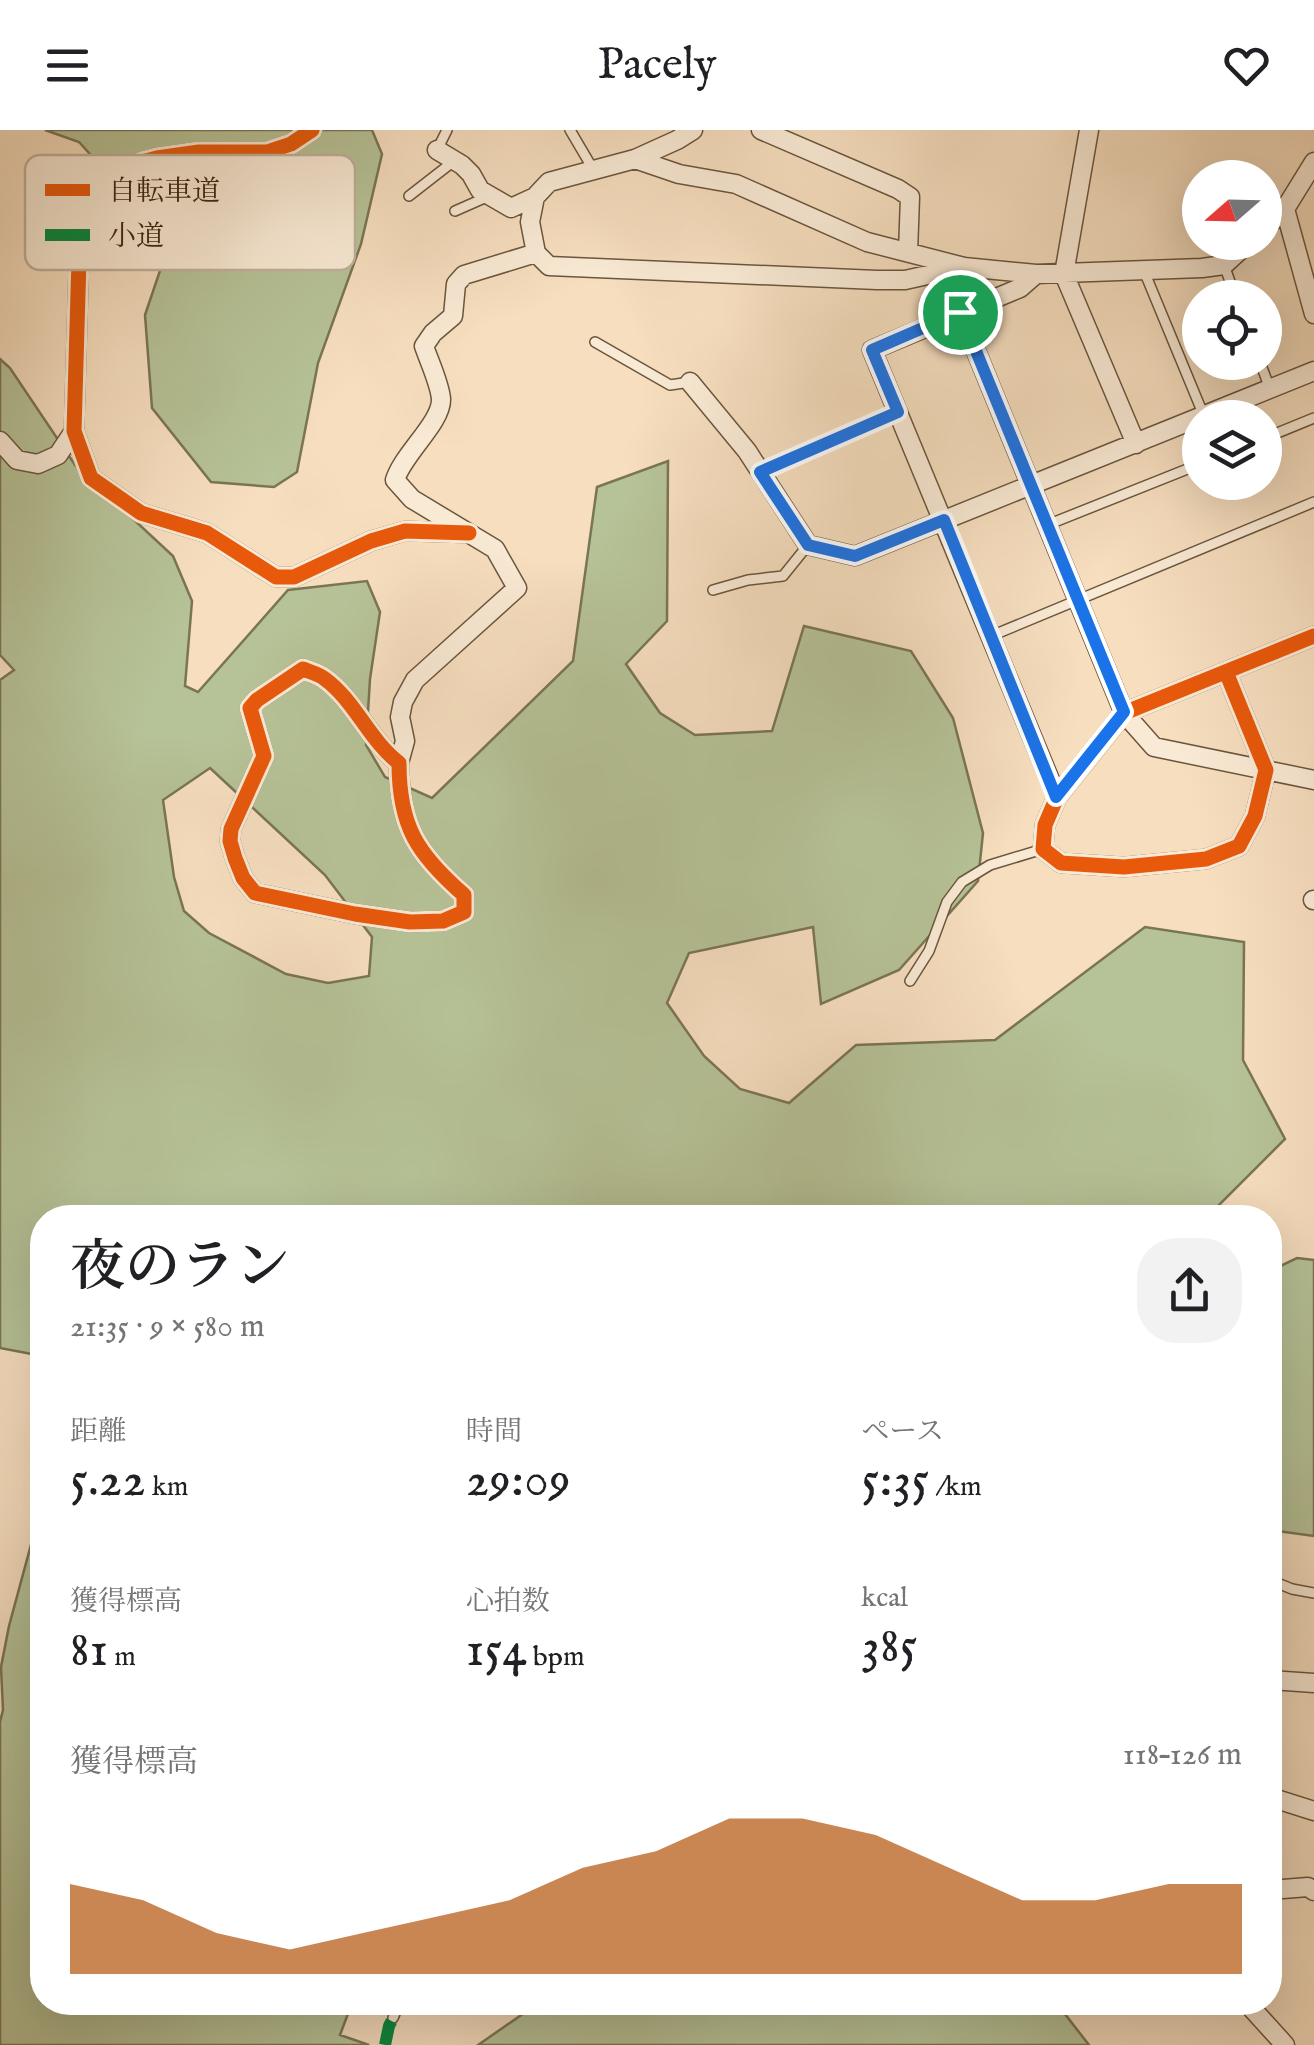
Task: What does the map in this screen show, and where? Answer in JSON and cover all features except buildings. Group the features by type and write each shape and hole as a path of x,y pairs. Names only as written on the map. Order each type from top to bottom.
{"street":[{"path":"179,155 267,152 291,144 312,130"},
{"path":"436,150 471,174 480,190 511,208 535,197 549,182 635,159 692,130"},
{"path":"761,130 910,197 908,252"},
{"path":"1089,130 1064,274 1136,444"},
{"path":"635,159 679,174 736,184 867,242 964,268 1064,274 1224,265 1229,260"},
{"path":"1282,212 1314,162"},
{"path":"535,197 530,222 536,253 549,266 905,280 964,268"},
{"path":"1285,209 1311,289 1314,314"},
{"path":"399,763 382,750 354,710 324,678 303,670 257,700 250,708 264,756 231,829 230,841 243,878 255,893 410,922 444,921 464,912 464,895 445,879 412,838 399,790 399,763 405,741 400,717 402,702 415,680 518,588 496,549 412,500 396,480 399,467 436,416 441,400 424,346 453,316 456,284 464,275 536,253"},
{"path":"79,270 74,431 91,478 141,513 207,533 276,578 294,576 405,531 469,533"},
{"path":"1036,274 1020,288 872,350 1056,797"},
{"path":"960,312 1124,712 1154,747 1314,780"},
{"path":"1243,400 1314,371"},
{"path":"690,382 738,440 808,545 855,556 1182,425"},
{"path":"0,441 17,460 38,464 58,455 74,431"},
{"path":"1226,672 1266,770 1255,816 1239,846 1206,859 1124,868 1061,863 1043,849 1045,825 1056,797 1124,712 1314,636"},
{"path":"1282,1681 1314,1683"},
{"path":"1282,1801 1314,1811"},
{"path":"1282,1889 1314,1890"},
{"path":"1257,2015 1284,2045"}],"lane":[{"path":"436,150 446,130"},
{"path":"570,130 593,169"},
{"path":"409,196 454,160"},
{"path":"455,211 490,195"},
{"path":"1224,265 1229,280"},
{"path":"1144,271 1197,400"},
{"path":"594,342 670,385 690,382"},
{"path":"1267,380 1270,389"},
{"path":"760,472 898,412"},
{"path":"1282,431 1314,418"},
{"path":"1047,524 1182,471"},
{"path":"991,636 1314,502"},
{"path":"713,590 783,576 808,545"},
{"path":"910,982 929,951 946,902 962,882 990,865 1043,849"},
{"path":"1282,1585 1314,1593"}],"green space":[{"path":"45,130 372,130 382,154 355,261 355,155 91,155 79,142"},
{"path":"160,270 352,270 318,363 297,472 274,487 211,482 152,408 145,315"},
{"path":"0,359 75,465 173,556 192,601 185,686 198,692 288,590 367,581 380,612 366,745 385,777 432,798 573,661 597,487 668,461 667,621 626,664 660,713 695,735 772,731 804,626 911,651 953,718 983,833 978,881 899,970 821,1004 813,927 689,953 667,1003 704,1056 740,1089 789,1103 856,1045 995,1040 1145,927 1244,942 1243,1060 1285,1139 1219,1205 30,1205 30,1354 0,1348 0,680 14,670 0,655","holes":["210,768 325,875 372,937 369,976 328,983 286,974 209,933 184,911 174,877 163,800"]},
{"path":"1297,1258 1314,1260 1314,1536 1282,1532 1282,1265"},
{"path":"30,1548 30,2015 348,2015 340,2035 369,2045 0,2045 1,1667"},
{"path":"521,2015 1066,2015 1089,2045 478,2045"}],"marked path":[{"path":"385,2045 393,2018"}],"cycle path":[{"path":"178,155 267,152 291,144 312,130"},
{"path":"79,270 74,431 91,478 141,513 207,533 276,577 294,577 371,541 405,531 469,533"},
{"path":"1226,672 1266,770 1255,816 1239,846 1206,859 1124,867 1061,863 1043,849 1045,825 1057,797 1124,713 1314,636"},
{"path":"303,669 323,677 336,688 399,763 407,822 423,852 464,895 464,912 443,921 410,922 355,914 255,893 243,878 230,841 231,829 264,756 250,708 303,669"}],"route":[{"path":"960,312 1124,712 1056,797 944,520 855,556 808,545 760,472 898,412 872,350 960,312"}]}
